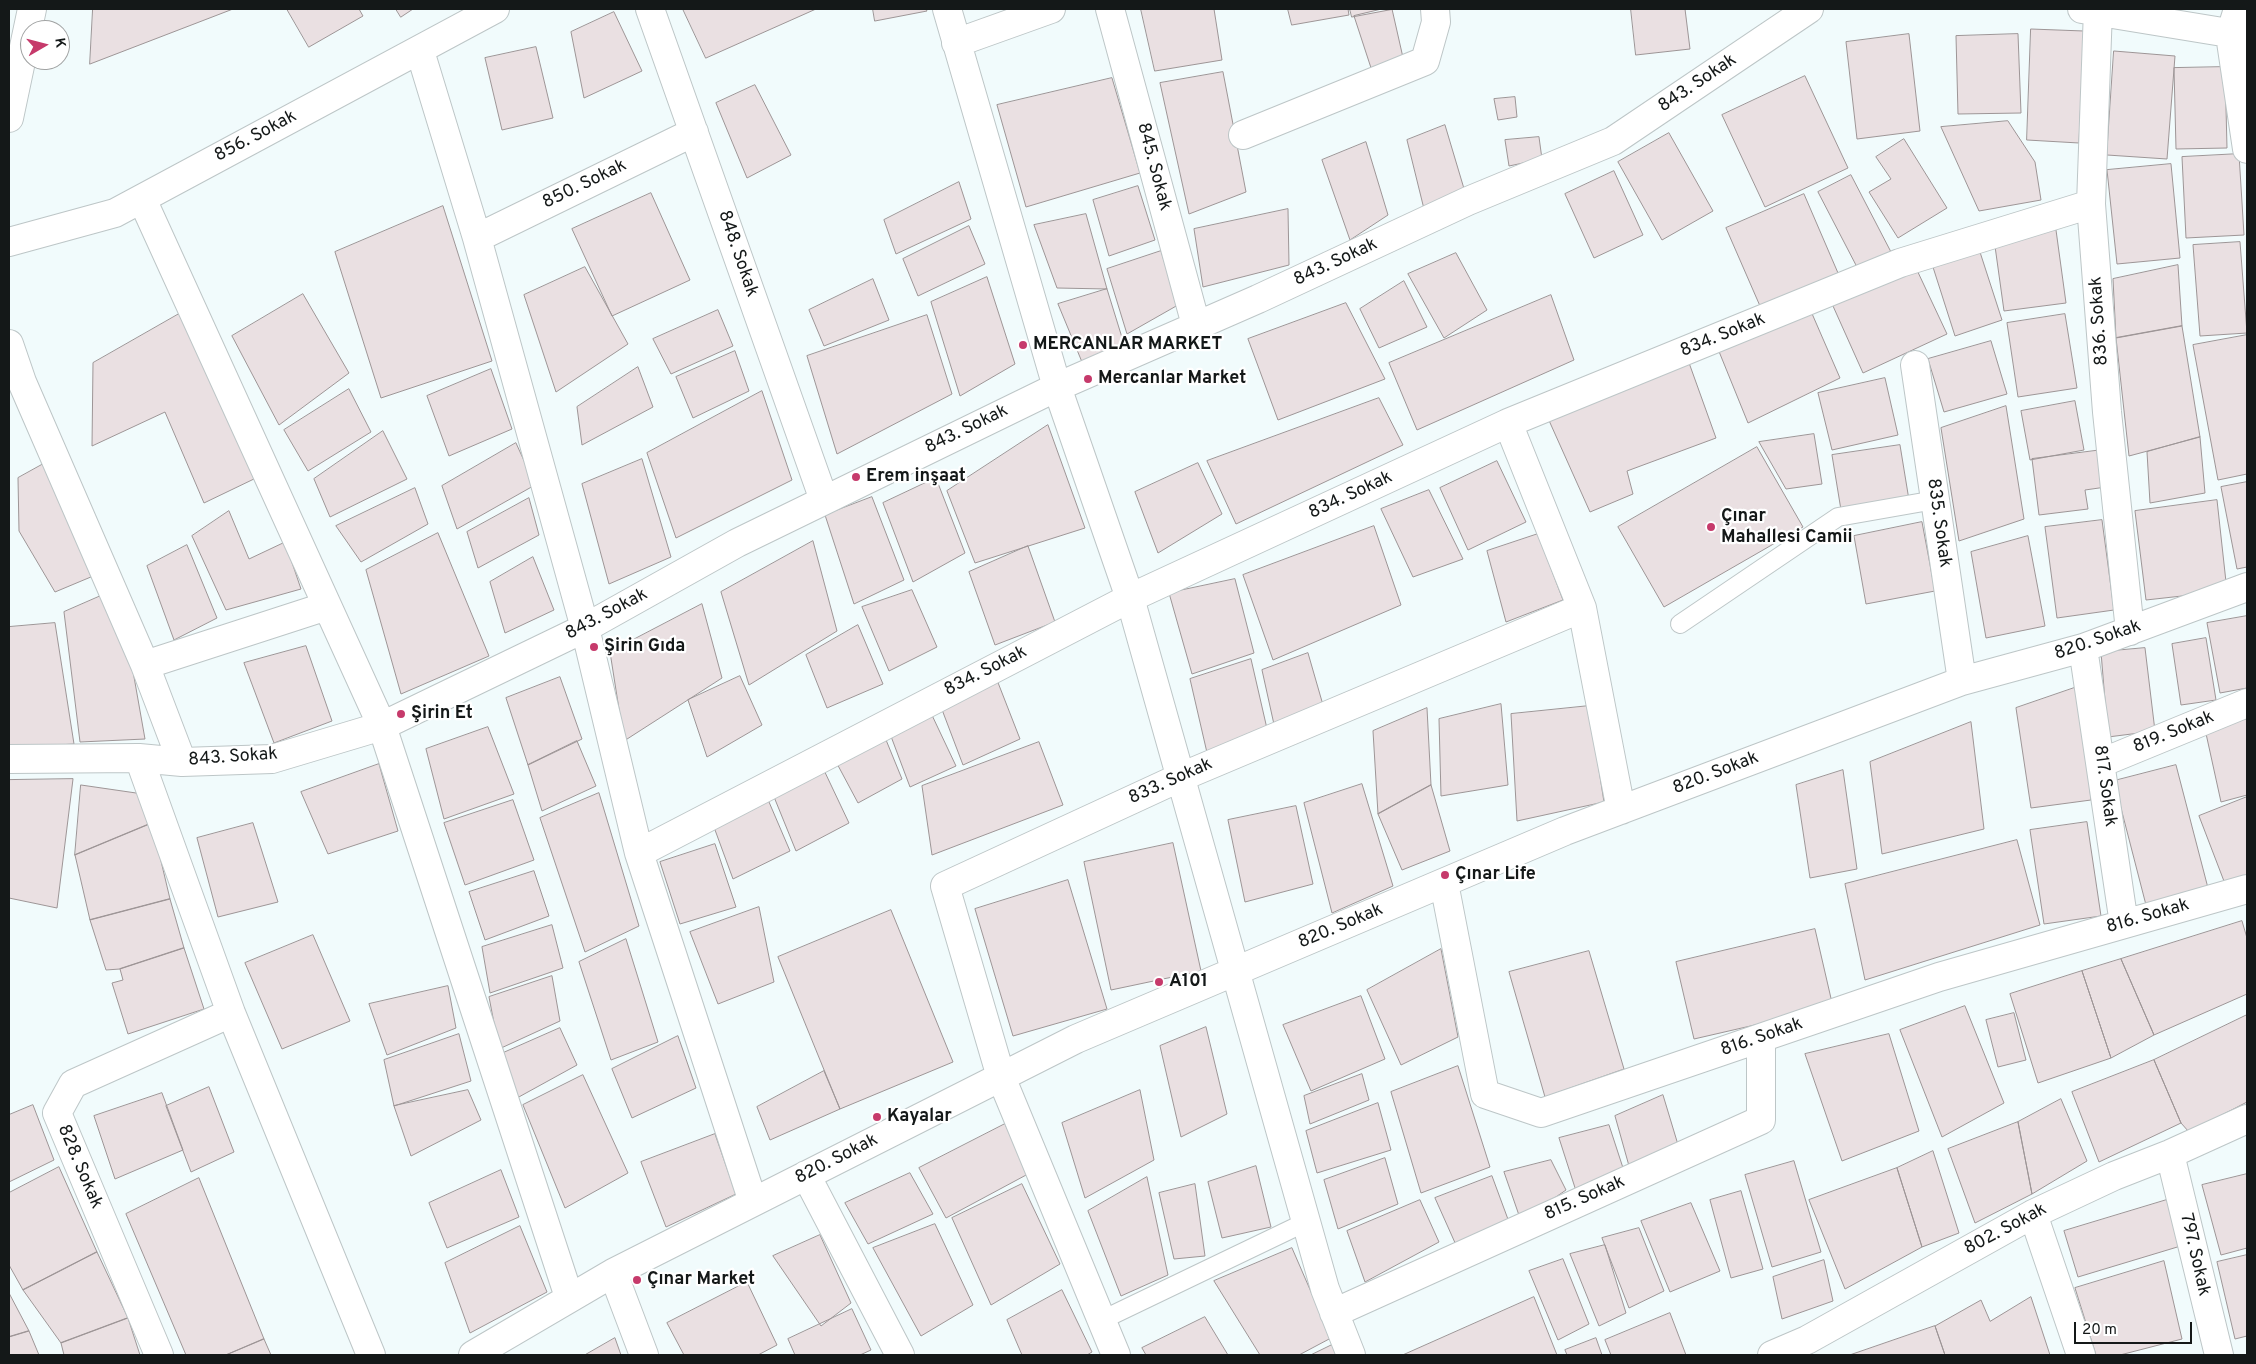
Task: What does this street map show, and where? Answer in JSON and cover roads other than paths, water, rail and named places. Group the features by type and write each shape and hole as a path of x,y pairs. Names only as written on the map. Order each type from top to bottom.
{"street":[{"path":"9,118 32,9"},
{"name":"856. Sokak","path":"9,242 116,213 495,9"},
{"name":"848. Sokak","path":"650,9 824,500"},
{"path":"947,9 1057,387 1130,598 1306,1222 1334,1313 1351,1355"},
{"path":"956,43 1051,9"},
{"name":"845. Sokak","path":"1110,9 1196,325"},
{"path":"1243,136 1425,61 1436,22 1435,9"},
{"name":"843. Sokak","path":"9,759 138,758 182,762 272,759 382,726 585,628 737,543 1057,387 1258,299 1468,201 1613,142 1809,9"},
{"path":"2093,9 2239,35"},
{"name":"836. Sokak","path":"2093,9 2091,204 2107,412 2130,631"},
{"path":"2238,9 2247,149"},
{"path":"420,50 477,238 585,628 639,853 753,1202"},
{"name":"850. Sokak","path":"477,238 694,132"},
{"path":"142,199 382,726 569,1297"},
{"name":"834. Sokak","path":"639,853 1130,598 1508,423 1900,263 2091,204"},
{"path":"9,344 22,382 145,665 182,762"},
{"name":"835. Sokak","path":"1916,365 1962,681"},
{"path":"1508,423 1582,608 1621,810"},
{"name":"820. Sokak","path":"473,1355 569,1297 613,1273 1076,1039 1565,831 1962,681 2083,648 2247,587"},
{"path":"145,665 327,606"},
{"name":"833. Sokak","path":"1001,1077 945,886 1181,776 1582,608"},
{"name":"817. Sokak","path":"2083,648 2124,924"},
{"name":"819. Sokak","path":"2101,763 2247,703"},
{"path":"138,758 231,1013 371,1355"},
{"name":"816. Sokak","path":"1444,883 1485,1094 1541,1113 1939,977 2247,889"},
{"name":"828. Sokak","path":"159,1355 57,1113 73,1084 231,1013"},
{"name":"815. Sokak","path":"1334,1313 1761,1120 1761,1038"},
{"path":"1001,1077 1116,1355"},
{"name":"802. Sokak","path":"1772,1355 1810,1348 2033,1214 2114,1176 2170,1154 2247,1119"},
{"name":"797. Sokak","path":"2170,1154 2218,1355"},
{"path":"806,1176 900,1355"},
{"path":"2033,1214 2082,1355"},
{"path":"613,1273 644,1355"}],"lane":[{"path":"1680,624 1838,516 1935,500"},
{"path":"1102,1320 1306,1222"}],"place":[{"name":"MERCANLAR MARKET","path":"1023,345"},
{"name":"Mercanlar Market","path":"1088,379"},
{"name":"Erem inşaat","path":"856,477"},
{"name":"Çınar Mahallesi Camii","path":"1711,527"},
{"name":"Şirin Gıda","path":"594,647"},
{"name":"Şirin Et","path":"401,714"},
{"name":"Çınar Life","path":"1445,875"},
{"name":"A101","path":"1159,982"},
{"name":"Kayalar","path":"877,1117"},
{"name":"Çınar Market","path":"637,1280"}]}
